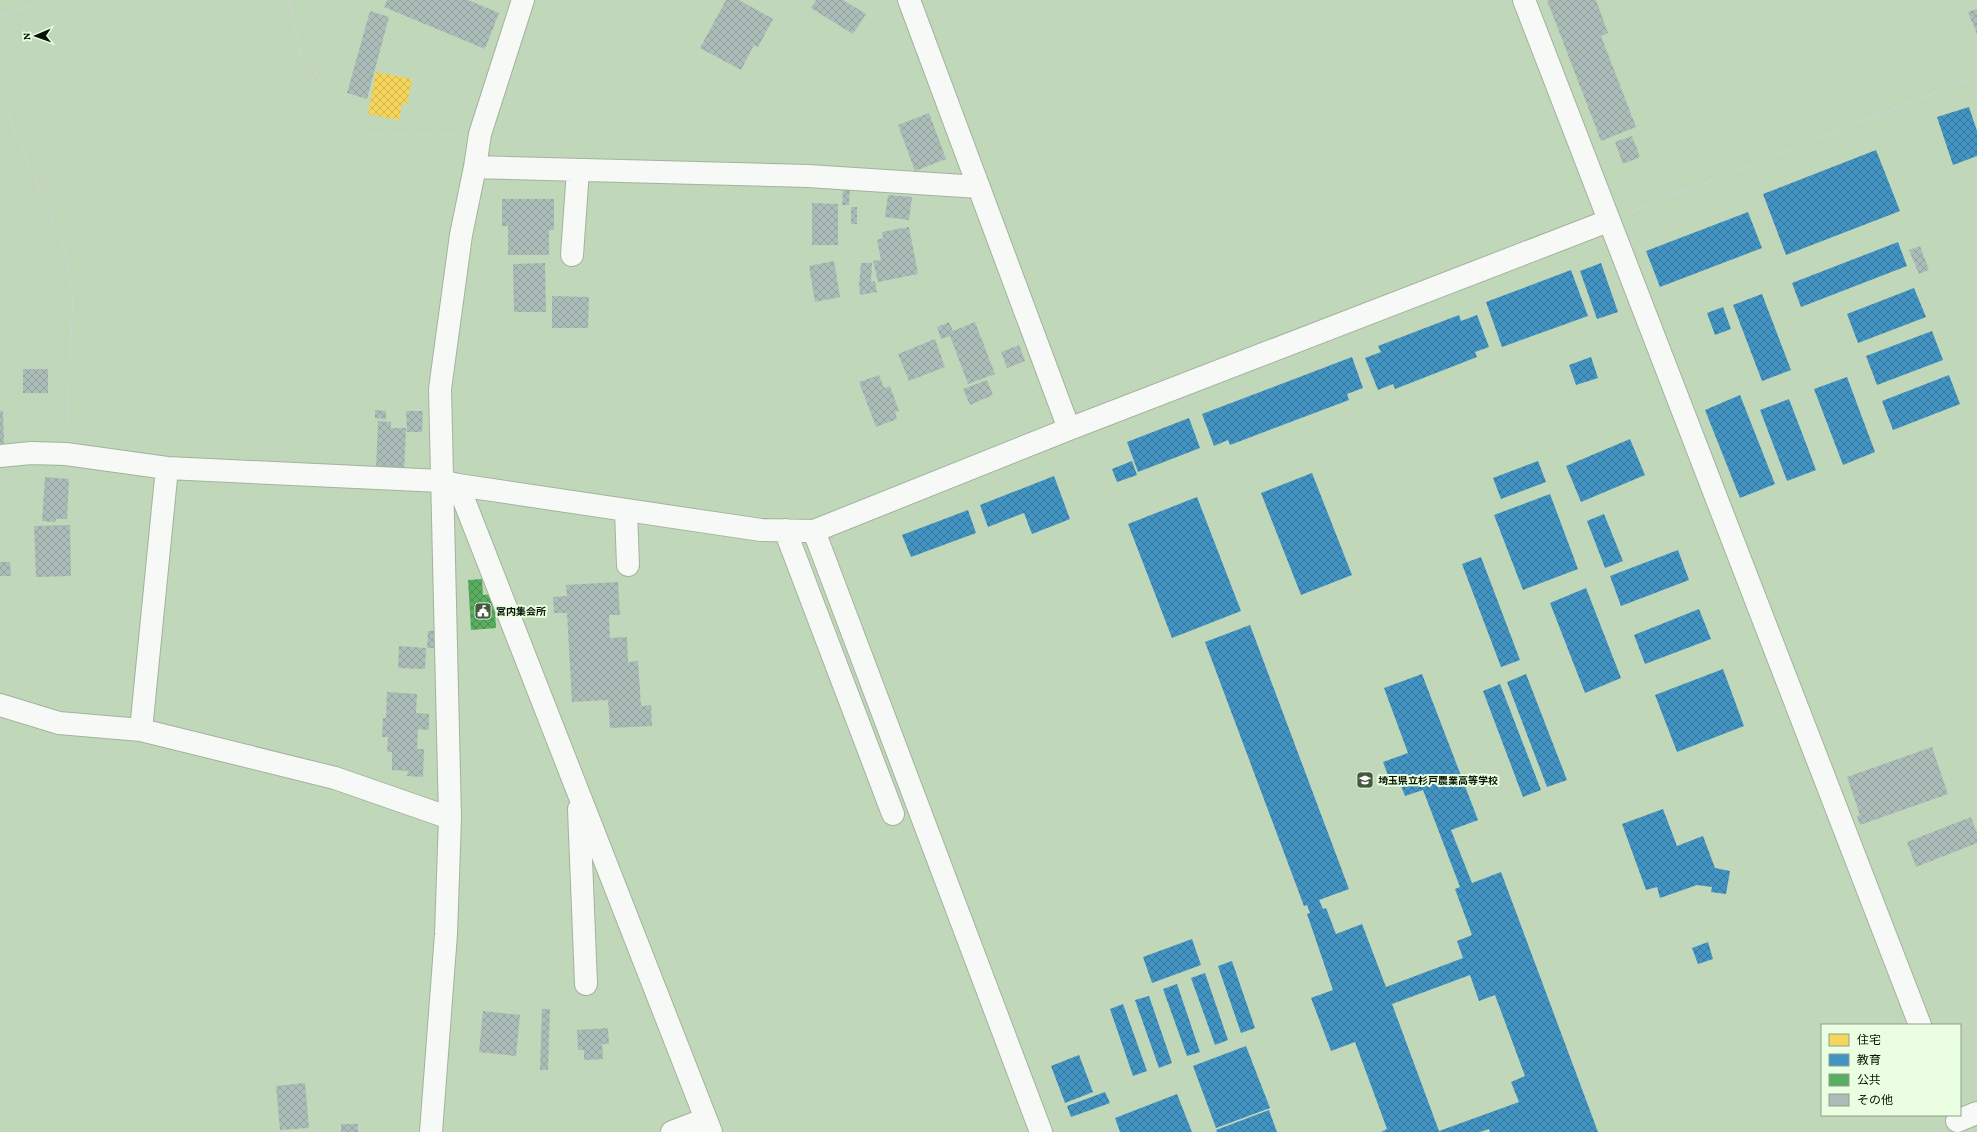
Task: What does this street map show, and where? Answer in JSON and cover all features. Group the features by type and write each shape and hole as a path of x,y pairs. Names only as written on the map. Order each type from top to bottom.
{"street":[{"path":"431,1132 446,934 450,818 450,483 440,390 461,235 480,134 523,0"},
{"path":"909,0 1069,429"},
{"path":"1524,0 1608,221 1920,1024"},
{"path":"475,167 808,176 979,187"},
{"path":"572,255 578,170"},
{"path":"0,456 31,453 66,454 166,468 450,483 626,511 761,530 814,531 1069,429 1608,221"},
{"path":"141,730 166,468"},
{"path":"450,483 578,791 708,1126 672,1132"},
{"path":"626,511 628,565"},
{"path":"785,530 893,814"},
{"path":"814,531 1041,1132"},
{"path":"0,705 59,723 141,730 335,778 450,818"},
{"path":"578,791 586,984"},
{"path":"1958,1123 1977,1113"}],"path":[{"path":"0,17 42,0"},
{"path":"289,0 300,52 361,134 480,134"},
{"path":"1608,221 1977,76"},
{"path":"0,94 65,252 70,274 73,297 66,454"}],"building: 住宅":[{"path":"376,72 412,79 407,104 402,104 399,120 368,114"}],"building: 教育":[{"path":"1969,107 1977,131 1977,156 1953,165 1937,117"},
{"path":"1876,150 1900,211 1786,255 1763,194"},
{"path":"1748,212 1762,248 1660,287 1646,251"},
{"path":"1898,242 1907,266 1801,307 1792,283"},
{"path":"1601,263 1618,312 1597,319 1580,271"},
{"path":"1571,270 1588,316 1502,347 1486,302"},
{"path":"1914,288 1926,317 1858,343 1847,314"},
{"path":"1762,294 1791,370 1762,381 1733,305"},
{"path":"1723,307 1731,329 1715,335 1707,313"},
{"path":"1459,315 1461,321 1477,315 1489,347 1475,352 1477,357 1395,389 1393,384 1378,390 1365,358 1381,352 1378,346"},
{"path":"1932,331 1943,360 1877,385 1866,356"},
{"path":"1352,357 1363,388 1347,394 1349,400 1230,445 1228,440 1214,446 1202,414"},
{"path":"1591,357 1598,378 1576,385 1569,365"},
{"path":"1949,375 1960,404 1893,430 1882,401"},
{"path":"1847,377 1875,452 1843,465 1814,389"},
{"path":"1740,395 1775,484 1740,498 1705,410"},
{"path":"1789,399 1816,470 1787,481 1760,410"},
{"path":"1189,418 1200,448 1138,472 1127,442"},
{"path":"1630,439 1645,475 1581,502 1566,466"},
{"path":"1132,461 1137,475 1117,482 1112,469"},
{"path":"1538,461 1546,482 1501,499 1493,478"},
{"path":"1312,473 1352,575 1301,595 1261,493"},
{"path":"1054,476 1070,519 1032,534 1024,513 988,527 980,505"},
{"path":"1550,494 1578,569 1523,590 1494,515"},
{"path":"1197,497 1241,611 1172,638 1128,524"},
{"path":"968,510 976,533 911,557 902,535"},
{"path":"1604,514 1623,561 1605,568 1587,521"},
{"path":"1678,550 1689,580 1621,606 1610,576"},
{"path":"1481,557 1520,660 1501,667 1462,564"},
{"path":"1586,588 1621,678 1585,693 1550,603"},
{"path":"1699,609 1711,639 1645,664 1634,635"},
{"path":"1250,625 1349,889 1319,900 1323,909 1326,908 1336,934 1362,924 1386,987 1463,958 1457,941 1472,935 1455,889 1460,887 1423,790 1405,796 1399,781 1391,783 1383,762 1408,753 1384,688 1422,674 1478,820 1451,830 1472,883 1501,872 1598,1132 1490,1132 1489,1129 1480,1132 1381,1132 1387,1129 1355,1042 1331,1051 1311,998 1333,990 1307,914 1310,913 1307,905 1304,906 1205,642","holes":["1470,975 1479,1001 1495,995 1525,1076 1511,1082 1519,1102 1439,1131 1392,1004"]},
{"path":"1723,669 1744,726 1677,752 1655,695"},
{"path":"1526,674 1567,780 1547,787 1507,682"},
{"path":"1500,684 1541,790 1523,797 1483,691"},
{"path":"1663,809 1677,846 1703,836 1715,868 1730,871 1726,894 1711,892 1712,887 1697,885 1660,898 1657,887 1646,890 1622,824"},
{"path":"1192,939 1201,965 1152,983 1143,957"},
{"path":"1708,942 1713,959 1698,964 1692,948"},
{"path":"1232,961 1255,1028 1241,1033 1218,966"},
{"path":"1205,973 1228,1040 1215,1045 1191,978"},
{"path":"1177,984 1200,1052 1187,1056 1163,989"},
{"path":"1149,996 1172,1063 1159,1068 1135,1000"},
{"path":"1123,1004 1147,1071 1133,1076 1110,1009"},
{"path":"1246,1046 1270,1108 1216,1128 1193,1066"},
{"path":"1079,1055 1093,1092 1065,1103 1051,1066"},
{"path":"1105,1092 1110,1103 1071,1117 1067,1106"},
{"path":"1177,1094 1192,1132 1120,1132 1115,1118"},
{"path":"1269,1110 1277,1132 1217,1132 1216,1130"}],"building: 公共":[{"name":"宮内集会所","path":"482,579 483,595 494,594 496,628 471,630 468,580"}],"building: その他":[{"path":"387,0 468,0 499,13 485,49 384,7"},
{"path":"726,0 739,0 773,19 758,47 754,45 741,70 700,48"},
{"path":"816,0 843,0 866,14 853,34 811,8"},
{"path":"1547,0 1596,0 1608,33 1601,36 1636,127 1601,141"},
{"path":"1977,9 1977,34 1968,12"},
{"path":"370,11 389,17 367,99 347,93"},
{"path":"929,113 946,159 915,171 898,125"},
{"path":"1632,136 1640,157 1623,164 1615,142"},
{"path":"843,188 850,188 849,205 842,205"},
{"path":"888,195 912,197 909,220 885,217"},
{"path":"502,199 554,199 554,230 549,230 549,255 508,255 508,226 502,226"},
{"path":"812,203 838,204 838,245 812,245"},
{"path":"851,207 857,207 857,224 851,224"},
{"path":"909,227 918,274 878,282 873,261 881,260 877,240 883,238 882,232"},
{"path":"1920,246 1929,270 1919,274 1909,250"},
{"path":"834,261 840,297 815,302 809,266"},
{"path":"545,263 546,312 514,312 513,264"},
{"path":"861,263 872,263 871,282 875,281 877,292 860,295 859,284"},
{"path":"552,296 589,297 588,328 552,328"},
{"path":"949,322 953,331 975,322 995,374 968,384 950,336 941,339 937,327"},
{"path":"935,339 945,367 909,381 898,354"},
{"path":"1019,345 1025,361 1007,368 1001,352"},
{"path":"23,369 48,369 48,393 23,393"},
{"path":"879,375 884,388 890,386 899,411 895,412 897,419 876,427 859,382"},
{"path":"987,380 993,395 970,405 963,389"},
{"path":"375,410 386,411 386,419 375,418"},
{"path":"0,411 3,411 4,445 0,445"},
{"path":"406,411 423,411 422,432 407,432"},
{"path":"378,421 391,422 391,428 406,428 404,470 376,469"},
{"path":"45,477 69,479 67,519 56,519 55,522 42,521"},
{"path":"70,525 71,576 36,577 34,526"},
{"path":"0,562 10,562 11,576 0,576"},
{"path":"618,582 620,615 609,615 610,638 627,637 628,662 638,661 641,706 651,705 652,726 610,728 608,700 572,702 567,613 554,613 553,597 567,596 566,585"},
{"path":"428,631 434,631 434,648 427,648"},
{"path":"399,646 426,648 425,669 398,668"},
{"path":"387,692 417,694 416,713 429,714 429,730 418,729 417,749 424,749 423,777 407,776 408,771 392,770 392,752 387,752 388,737 382,737 383,718 386,718"},
{"path":"1932,747 1948,794 1860,825 1857,816 1860,815 1847,777"},
{"path":"1971,817 1977,833 1977,843 1916,867 1907,842"},
{"path":"542,1009 550,1009 548,1070 540,1070"},
{"path":"483,1011 520,1015 516,1056 479,1052"},
{"path":"608,1028 609,1044 602,1044 603,1059 584,1060 584,1050 578,1050 577,1030"},
{"path":"305,1083 309,1128 280,1130 276,1086"},
{"path":"341,1124 358,1124 358,1132 341,1132"}],"place":[{"name":"宮内集会所","path":"483,611"},
{"name":"埼玉県立杉戸農業高等学校","path":"1365,780"}]}
